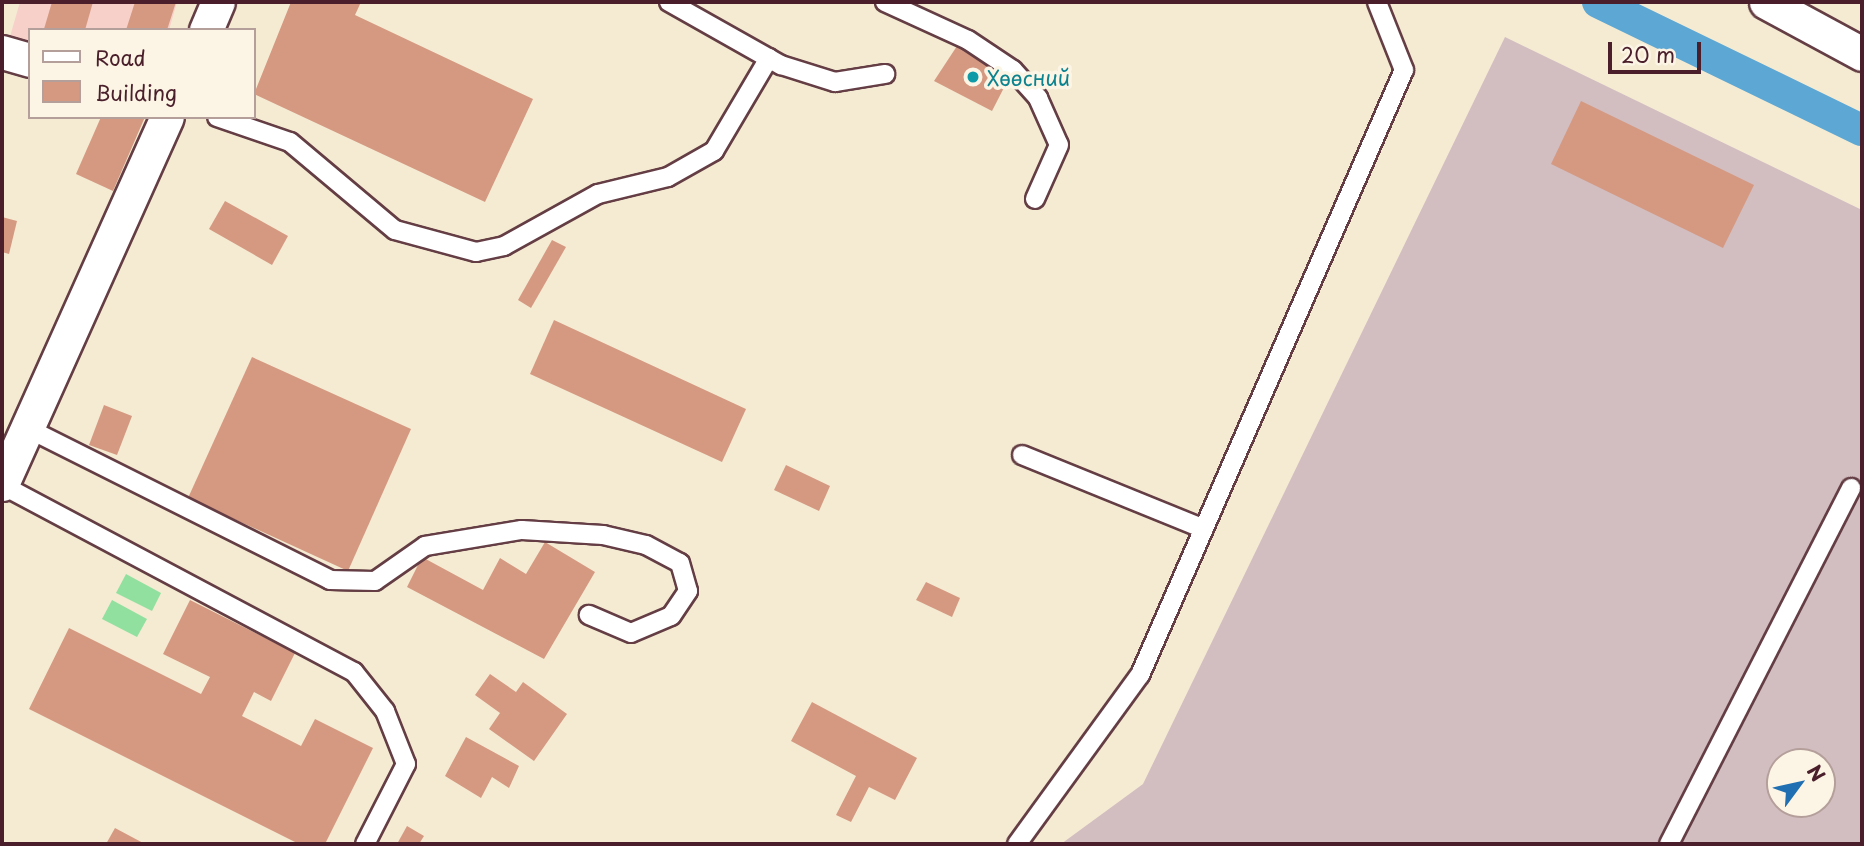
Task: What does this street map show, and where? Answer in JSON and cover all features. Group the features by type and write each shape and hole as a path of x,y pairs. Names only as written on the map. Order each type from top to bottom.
{"street":[{"path":"207,28 218,2"},
{"path":"1766,2 1862,54"},
{"path":"2,52 28,59"},
{"path":"2,484 166,119"}],"lane":[{"path":"670,2 769,58 835,82 885,74"},
{"path":"885,2 968,40 1013,70 1038,98 1059,145 1035,199"},
{"path":"1017,844 1140,674 1404,70 1377,2"},
{"path":"223,119 290,142 395,230 476,252 504,246 598,194 668,177 714,151 769,58"},
{"path":"29,429 330,580 375,580 425,546 522,530 603,535 646,545 680,563 688,591 671,617 631,633 589,615"},
{"path":"1022,455 1204,530"},
{"path":"2,484 354,671 385,710 407,764 365,844"},
{"path":"1669,844 1851,488"}],"shaded area":[{"path":"20,2 177,2 170,28 28,28 28,45 9,40"},
{"path":"1505,37 1862,210 1862,844 1061,844 1143,784"}],"green space":[{"path":"126,574 161,593 152,611 116,593"},
{"path":"112,600 147,619 137,637 102,619"}],"building":[{"path":"52,2 93,2 86,28 44,28"},
{"path":"135,2 176,2 168,28 127,28"},
{"path":"291,2 361,2 355,15 533,99 485,202 256,95"},
{"name":"Хөөсний","path":"957,46 1011,74 992,111 934,81"},
{"path":"1581,101 1754,185 1723,248 1551,164"},
{"path":"100,119 144,119 113,191 76,174"},
{"path":"225,201 288,236 272,265 209,229"},
{"path":"2,217 17,221 9,254 2,252"},
{"path":"552,240 566,247 531,308 518,300"},
{"path":"554,320 746,409 722,462 530,374"},
{"path":"252,357 411,429 348,571 188,498"},
{"path":"104,405 132,416 117,455 89,445"},
{"path":"786,465 830,486 819,511 774,490"},
{"path":"545,542 595,572 544,659 407,587 422,557 483,590 500,558 526,574"},
{"path":"926,582 960,598 952,617 916,600"},
{"path":"190,600 295,653 271,701 254,692 242,716 301,746 315,719 373,748 325,844 299,844 29,709 69,628 201,694 210,677 163,654"},
{"path":"490,674 516,692 523,682 567,714 534,761 489,729 500,713 475,695"},
{"path":"812,702 917,758 895,800 869,787 851,822 836,815 856,776 791,741"},
{"path":"466,737 519,766 509,788 492,777 481,798 445,776"},
{"path":"407,826 424,836 419,844 397,844"},
{"path":"115,828 145,844 106,844"}],"waterway":[{"path":"1598,2 1862,130"}],"place":[{"name":"Хөөсний","path":"973,77"}]}
